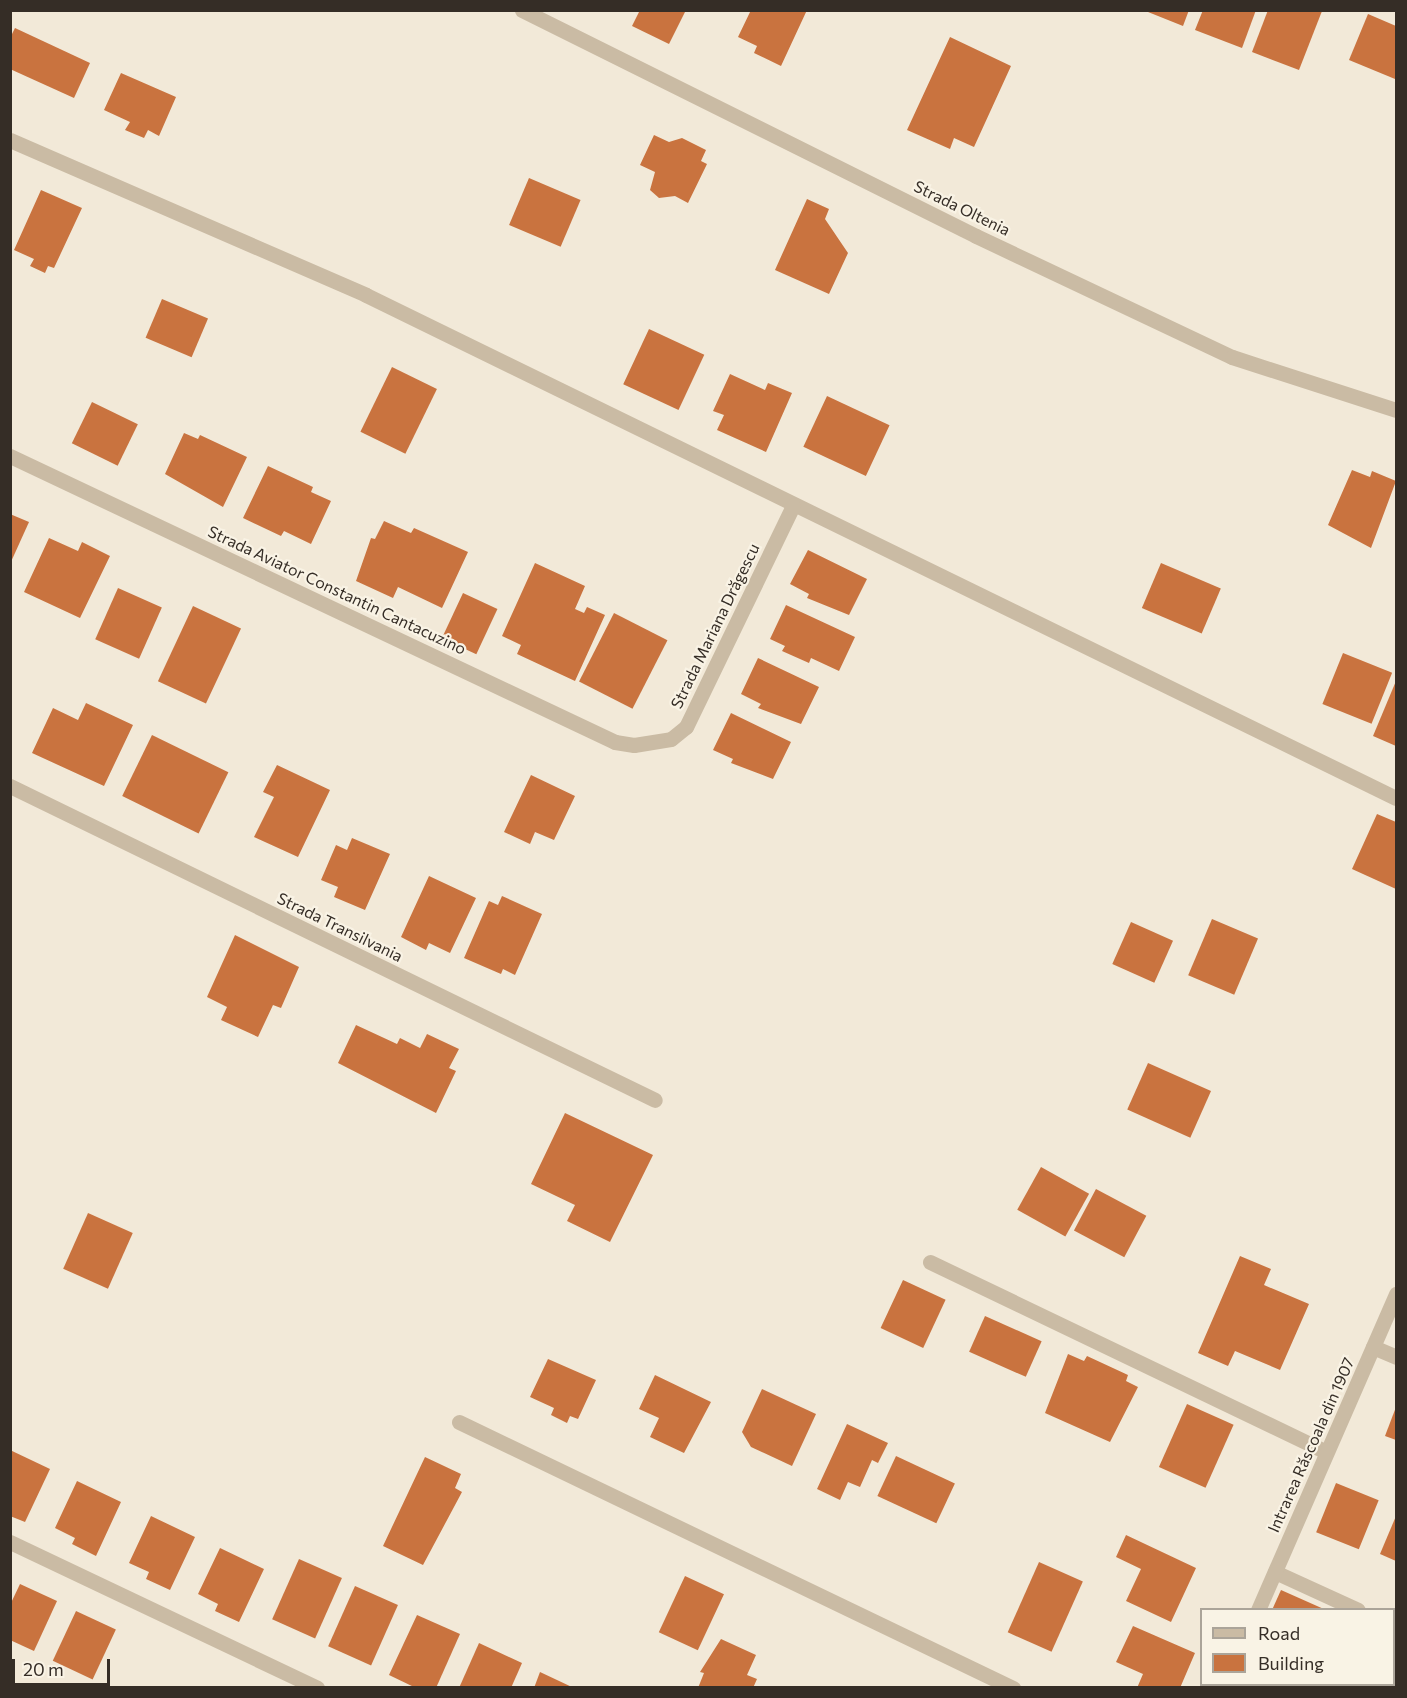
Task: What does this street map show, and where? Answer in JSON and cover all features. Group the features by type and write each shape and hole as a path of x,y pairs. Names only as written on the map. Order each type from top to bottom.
{"street":[{"name":"Strada Oltenia","path":"522,10 1028,261 1232,357 1396,410"},
{"path":"10,140 366,295 793,506 1396,798"},
{"name":"Strada Aviator Constantin Cantacuzino","path":"10,456 615,742 652,744"},
{"name":"Strada Mariana Drăgescu","path":"652,744 671,739 686,727 793,506"},
{"name":"Strada Transilvania","path":"10,786 655,1100"},
{"path":"930,1262 1326,1452"},
{"name":"Intrarea Răscoala din 1907","path":"1259,1608 1396,1294"},
{"path":"1373,1347 1396,1357"},
{"path":"459,1422 1013,1688"},
{"path":"10,1542 317,1688"},
{"path":"1275,1572 1354,1608"}],"building":[{"path":"640,10 686,10 669,44 632,26"},
{"path":"751,10 807,10 781,66 754,53 757,46 738,37"},
{"path":"1143,10 1189,10 1183,26"},
{"path":"1203,10 1256,10 1242,48 1195,30"},
{"path":"1268,10 1322,11 1299,70 1252,52"},
{"path":"1368,14 1396,26 1395,79 1349,60"},
{"path":"15,28 90,63 74,98 10,69 10,38"},
{"path":"950,37 1011,66 974,147 954,138 950,149 907,130"},
{"path":"121,73 176,97 159,136 148,130 144,138 125,130 130,122 104,110"},
{"path":"654,135 669,142 682,138 706,150 701,161 707,164 688,203 675,196 659,198 650,190 655,172 640,165"},
{"path":"529,178 581,200 561,247 509,225"},
{"path":"41,190 82,208 54,268 48,266 45,273 30,266 34,259 14,250"},
{"path":"807,199 829,209 825,219 848,253 829,294 775,270"},
{"path":"162,299 208,319 192,357 146,338"},
{"path":"649,329 704,355 679,410 623,384"},
{"path":"392,367 437,389 405,454 360,432"},
{"path":"730,374 765,390 768,383 792,393 766,452 717,430 724,415 713,411"},
{"path":"827,396 890,425 866,476 803,447"},
{"path":"92,402 138,424 118,466 72,443"},
{"path":"184,433 198,439 200,435 247,457 223,507 165,474"},
{"path":"268,466 313,487 311,492 331,501 311,544 284,531 281,536 243,518"},
{"path":"1352,470 1370,477 1372,471 1396,481 1371,548 1328,525"},
{"path":"10,514 29,522 10,564"},
{"path":"384,521 411,533 414,528 468,552 442,608 398,587 393,598 356,581 371,538 375,539"},
{"path":"49,538 78,551 82,542 110,556 80,618 24,592"},
{"path":"808,550 867,579 849,615 807,598 809,594 790,584"},
{"path":"535,563 585,586 575,609 584,613 587,607 605,615 575,681 517,654 521,645 502,636"},
{"path":"1161,563 1221,588 1202,634 1142,608"},
{"path":"118,588 162,608 139,659 95,639"},
{"path":"463,593 497,609 476,654 442,638"},
{"path":"786,605 855,637 839,671 811,658 809,663 782,651 785,646 770,639"},
{"path":"193,606 241,628 206,704 158,681"},
{"path":"614,613 667,640 633,709 579,682"},
{"path":"1343,653 1392,673 1372,724 1322,704"},
{"path":"758,658 819,687 801,724 758,708 761,704 741,694"},
{"path":"1396,681 1396,746 1373,736"},
{"path":"86,703 133,725 104,786 32,753 53,708 78,720"},
{"path":"731,713 791,742 773,779 731,763 733,759 713,750"},
{"path":"152,735 228,772 199,833 122,796"},
{"path":"277,765 330,790 298,857 254,837 274,797 263,792"},
{"path":"531,775 575,796 554,840 535,832 530,844 504,832"},
{"path":"1377,814 1396,822 1396,889 1352,869"},
{"path":"352,838 390,854 365,910 334,897 338,887 321,880 336,845 347,850"},
{"path":"429,876 476,898 450,953 429,943 426,950 401,937"},
{"path":"502,896 542,914 515,975 503,969 501,974 464,958 489,901 498,905"},
{"path":"1212,919 1258,939 1234,995 1188,975"},
{"path":"1131,922 1173,941 1154,983 1112,964"},
{"path":"235,935 299,967 281,1008 273,1005 258,1037 221,1020 227,1007 207,997"},
{"path":"356,1025 397,1044 400,1038 420,1048 427,1034 459,1049 449,1068 456,1071 436,1113 338,1063"},
{"path":"1148,1063 1211,1091 1190,1138 1127,1110"},
{"path":"565,1113 653,1155 610,1242 567,1221 575,1205 531,1184"},
{"path":"1041,1167 1089,1194 1065,1237 1017,1210"},
{"path":"1096,1189 1146,1216 1124,1257 1074,1230"},
{"path":"88,1213 133,1233 108,1289 63,1269"},
{"path":"1240,1256 1271,1269 1264,1285 1309,1304 1280,1370 1235,1351 1228,1366 1198,1353"},
{"path":"903,1280 946,1300 923,1348 881,1328"},
{"path":"985,1316 1042,1341 1026,1377 969,1352"},
{"path":"1068,1354 1084,1361 1087,1356 1128,1375 1126,1381 1138,1387 1110,1442 1045,1413"},
{"path":"548,1359 596,1380 578,1419 570,1416 567,1423 551,1415 554,1408 530,1397"},
{"path":"655,1375 711,1402 684,1453 650,1437 659,1418 639,1409"},
{"path":"762,1389 816,1414 792,1466 751,1447 742,1432"},
{"path":"1187,1404 1234,1425 1206,1488 1159,1467"},
{"path":"1396,1407 1396,1440 1385,1436"},
{"path":"847,1424 888,1443 878,1463 872,1460 860,1487 848,1482 840,1500 817,1489"},
{"path":"10,1450 50,1469 25,1522 10,1516"},
{"path":"896,1456 955,1483 936,1523 877,1496"},
{"path":"425,1457 461,1474 455,1488 462,1492 423,1565 383,1546"},
{"path":"77,1481 121,1502 96,1556 72,1544 75,1538 55,1528"},
{"path":"1336,1483 1379,1500 1359,1549 1316,1532"},
{"path":"151,1516 195,1537 170,1590 146,1579 149,1572 129,1563"},
{"path":"1396,1516 1396,1561 1380,1554"},
{"path":"1126,1535 1196,1568 1171,1622 1126,1601 1141,1569 1116,1557"},
{"path":"220,1548 264,1569 239,1622 215,1611 218,1604 198,1594"},
{"path":"299,1559 342,1578 315,1638 272,1619"},
{"path":"1039,1562 1083,1582 1052,1652 1008,1632"},
{"path":"685,1576 724,1594 698,1650 659,1632"},
{"path":"20,1584 57,1601 34,1651 10,1640 10,1605"},
{"path":"355,1586 398,1605 371,1665 328,1646"},
{"path":"1281,1590 1322,1608 1273,1608"},
{"path":"76,1611 116,1630 93,1679 53,1661"},
{"path":"417,1615 460,1634 436,1688 416,1688 389,1675"},
{"path":"1133,1626 1195,1653 1180,1688 1137,1688 1143,1674 1116,1662"},
{"path":"721,1639 756,1655 747,1675 757,1679 753,1688 698,1688 704,1673 700,1672"},
{"path":"479,1643 522,1663 511,1688 459,1688"},
{"path":"540,1672 574,1688 534,1688"}]}
